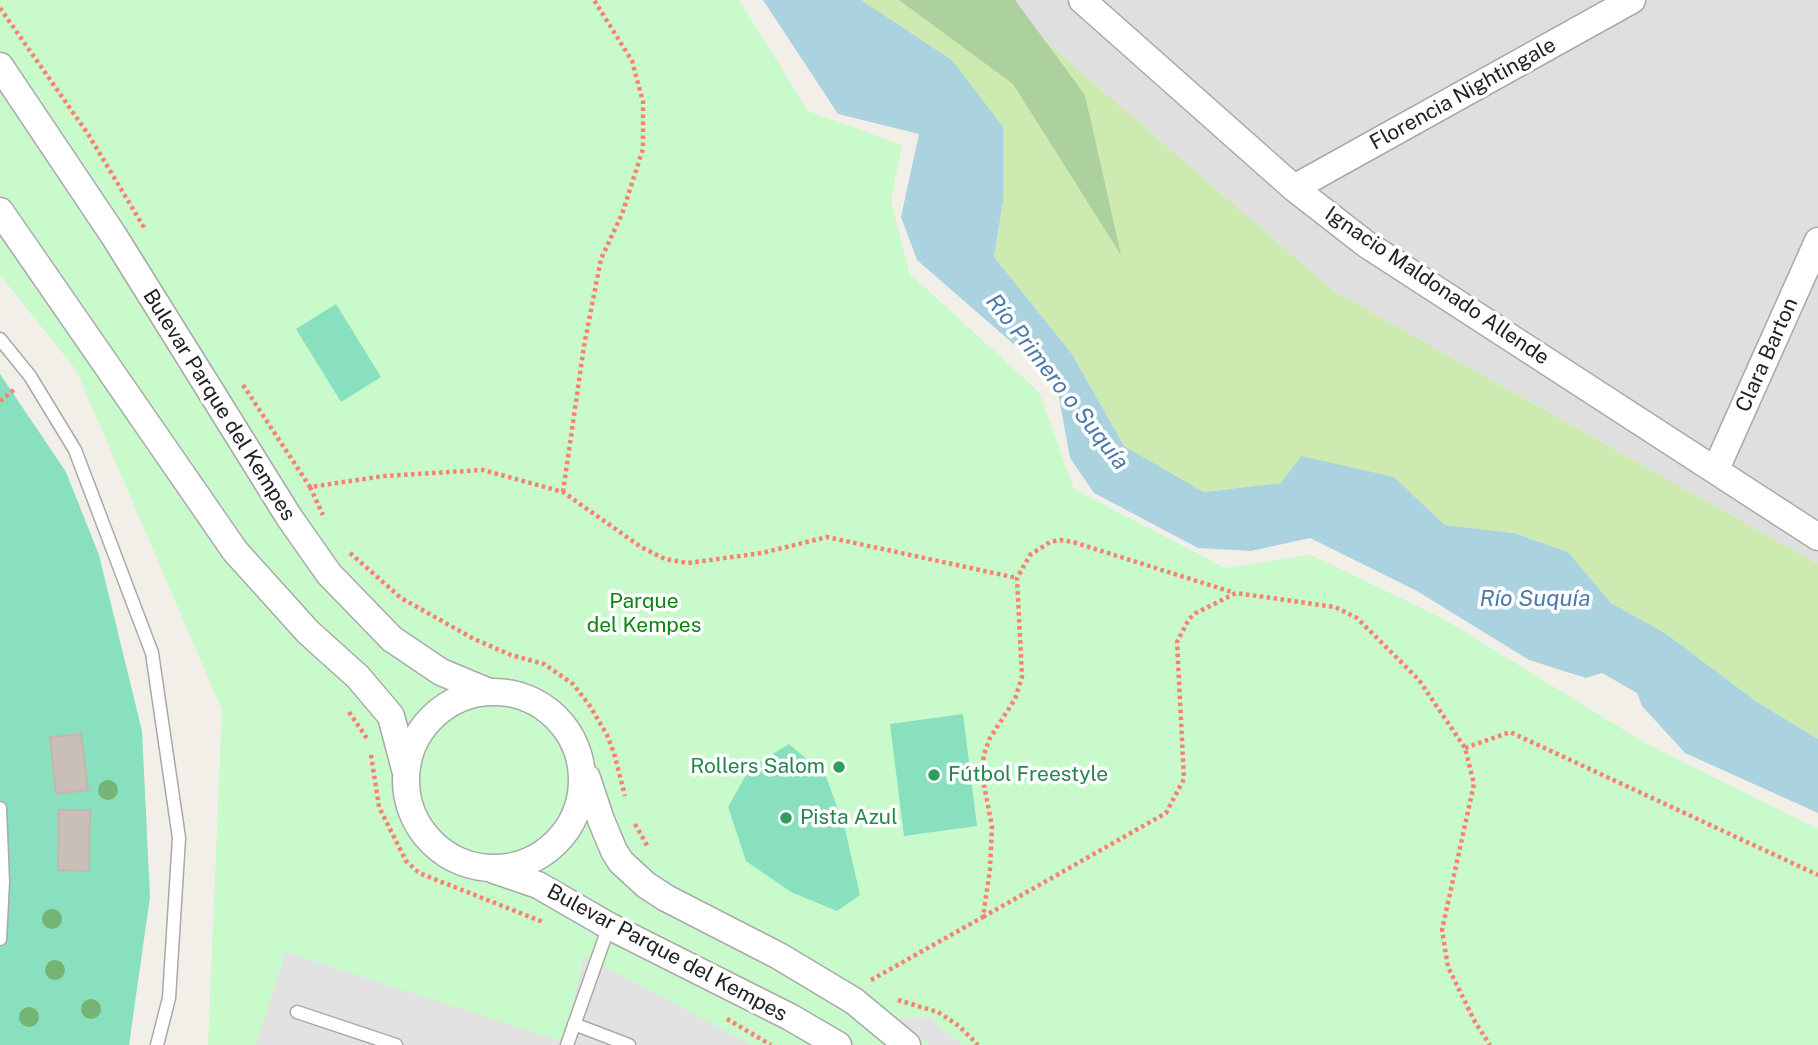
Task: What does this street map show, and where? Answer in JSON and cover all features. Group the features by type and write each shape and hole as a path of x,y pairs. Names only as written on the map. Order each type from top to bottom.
{"street":[{"name":"Ignacio Maldonado Allende","path":"1082,0 1294,188 1366,244 1818,537"},
{"name":"Florencia Nightingale","path":"1294,188 1632,0"},
{"name":"Bulevar Parque del Kempes","path":"0,66 114,236 289,517 329,574 392,639 441,672 489,692"},
{"path":"0,211 235,551 308,632 358,677 391,716 406,773"},
{"name":"Clara Barton","path":"1716,470 1818,241"},
{"path":"580,757 581,797 573,821 564,835 539,857 509,868 474,867 457,861 428,840 410,809 406,792 409,755 416,739 433,718 454,701 471,695 489,692 521,696 547,709 568,730 580,757 614,852 632,873 666,898 779,956 854,1002 907,1045"},
{"name":"Bulevar Parque del Kempes","path":"492,869 538,885 609,926 790,1017 838,1045"}],"lane":[{"path":"0,339 30,376 75,450 152,653 179,838 169,998 157,1045"},
{"path":"0,808 4,882 0,939"},
{"path":"567,1045 609,926"},
{"path":"297,1012 396,1045"},
{"path":"574,1024 629,1045"}],"path":[{"path":"563,492 584,345 601,260 622,214 643,149 643,102 632,61 594,0"},
{"path":"0,8 88,134 149,236"},
{"path":"242,384 310,487 324,516"},
{"path":"310,487 384,477 483,470 563,492 641,547 665,559 688,563 750,555 827,537 1017,578"},
{"path":"983,917 990,869 992,827 982,774 984,754 990,738 1012,707 1022,677 1017,578 1030,555 1039,547 1060,540 1073,542 1236,593 1335,607 1357,618 1419,680 1465,748 1474,784 1442,930 1448,967 1475,1022 1490,1045"},
{"path":"343,544 401,598 474,639 511,655 544,664 573,684 607,735 627,803"},
{"path":"875,987 867,982 1166,813 1184,779 1177,642 1189,619 1196,613 1236,593"},
{"path":"1465,748 1510,732 1818,875"},
{"path":"633,820 652,853"},
{"path":"891,997 937,1012 959,1026 978,1045"}],"shaded area":[{"path":"998,0 1818,0 1818,564 1334,291"},
{"path":"286,952 563,1042 585,956 752,1045 258,1045 256,1044"},
{"path":"929,1017 962,1045 928,1045 898,1018"}],"green space":[{"name":"Parque del Kempes","path":"0,0 739,0 808,111 902,145 891,200 909,273 1039,392 1074,489 1225,568 1311,555 1442,618 1645,743 1818,829 1818,1045 208,1045 222,710 76,370 0,275"},
{"path":"861,0 998,0 1334,291 1818,564 1818,739 1757,702 1665,633 1611,603 1568,552 1514,533 1445,525 1394,477 1281,483 1204,492 1124,446 1072,354 994,257 1003,202 952,60"},
{"path":"899,0 1015,0 1085,95 1121,255 1013,84"},
{"path":"336,304 381,377 341,402 296,329"},
{"path":"0,374 66,472 99,555 142,731 150,897 129,1045 0,1045"},
{"name":"Fútbol Freestyle","path":"963,714 977,826 904,836 890,724"},
{"name":"Pista Azul","path":"789,744 826,776 845,829 860,895 837,911 791,892 746,861 728,807 750,768"}],"water":[{"name":"Río Suquía","path":"763,0 861,0 952,60 1003,127 1003,202 994,257 1072,354 1124,446 1204,492 1281,483 1301,456 1394,477 1445,525 1514,533 1568,552 1611,603 1665,633 1757,702 1818,739 1818,813 1685,753 1642,706 1637,693 1602,673 1586,678 1529,660 1417,591 1310,538 1251,551 1198,548 1094,493 1070,458 1056,381 917,260 901,217 919,134 838,114"}],"building":[{"path":"81,734 88,790 56,794 50,737"},
{"path":"59,810 90,810 89,871 58,870"}],"place":[{"name":"Rollers Salom","path":"839,767"},
{"name":"Fútbol Freestyle","path":"934,775"},
{"name":"Pista Azul","path":"786,818"}],"water label":[{"name":"Río Primero o Suquía","path":"1057,382"}]}
